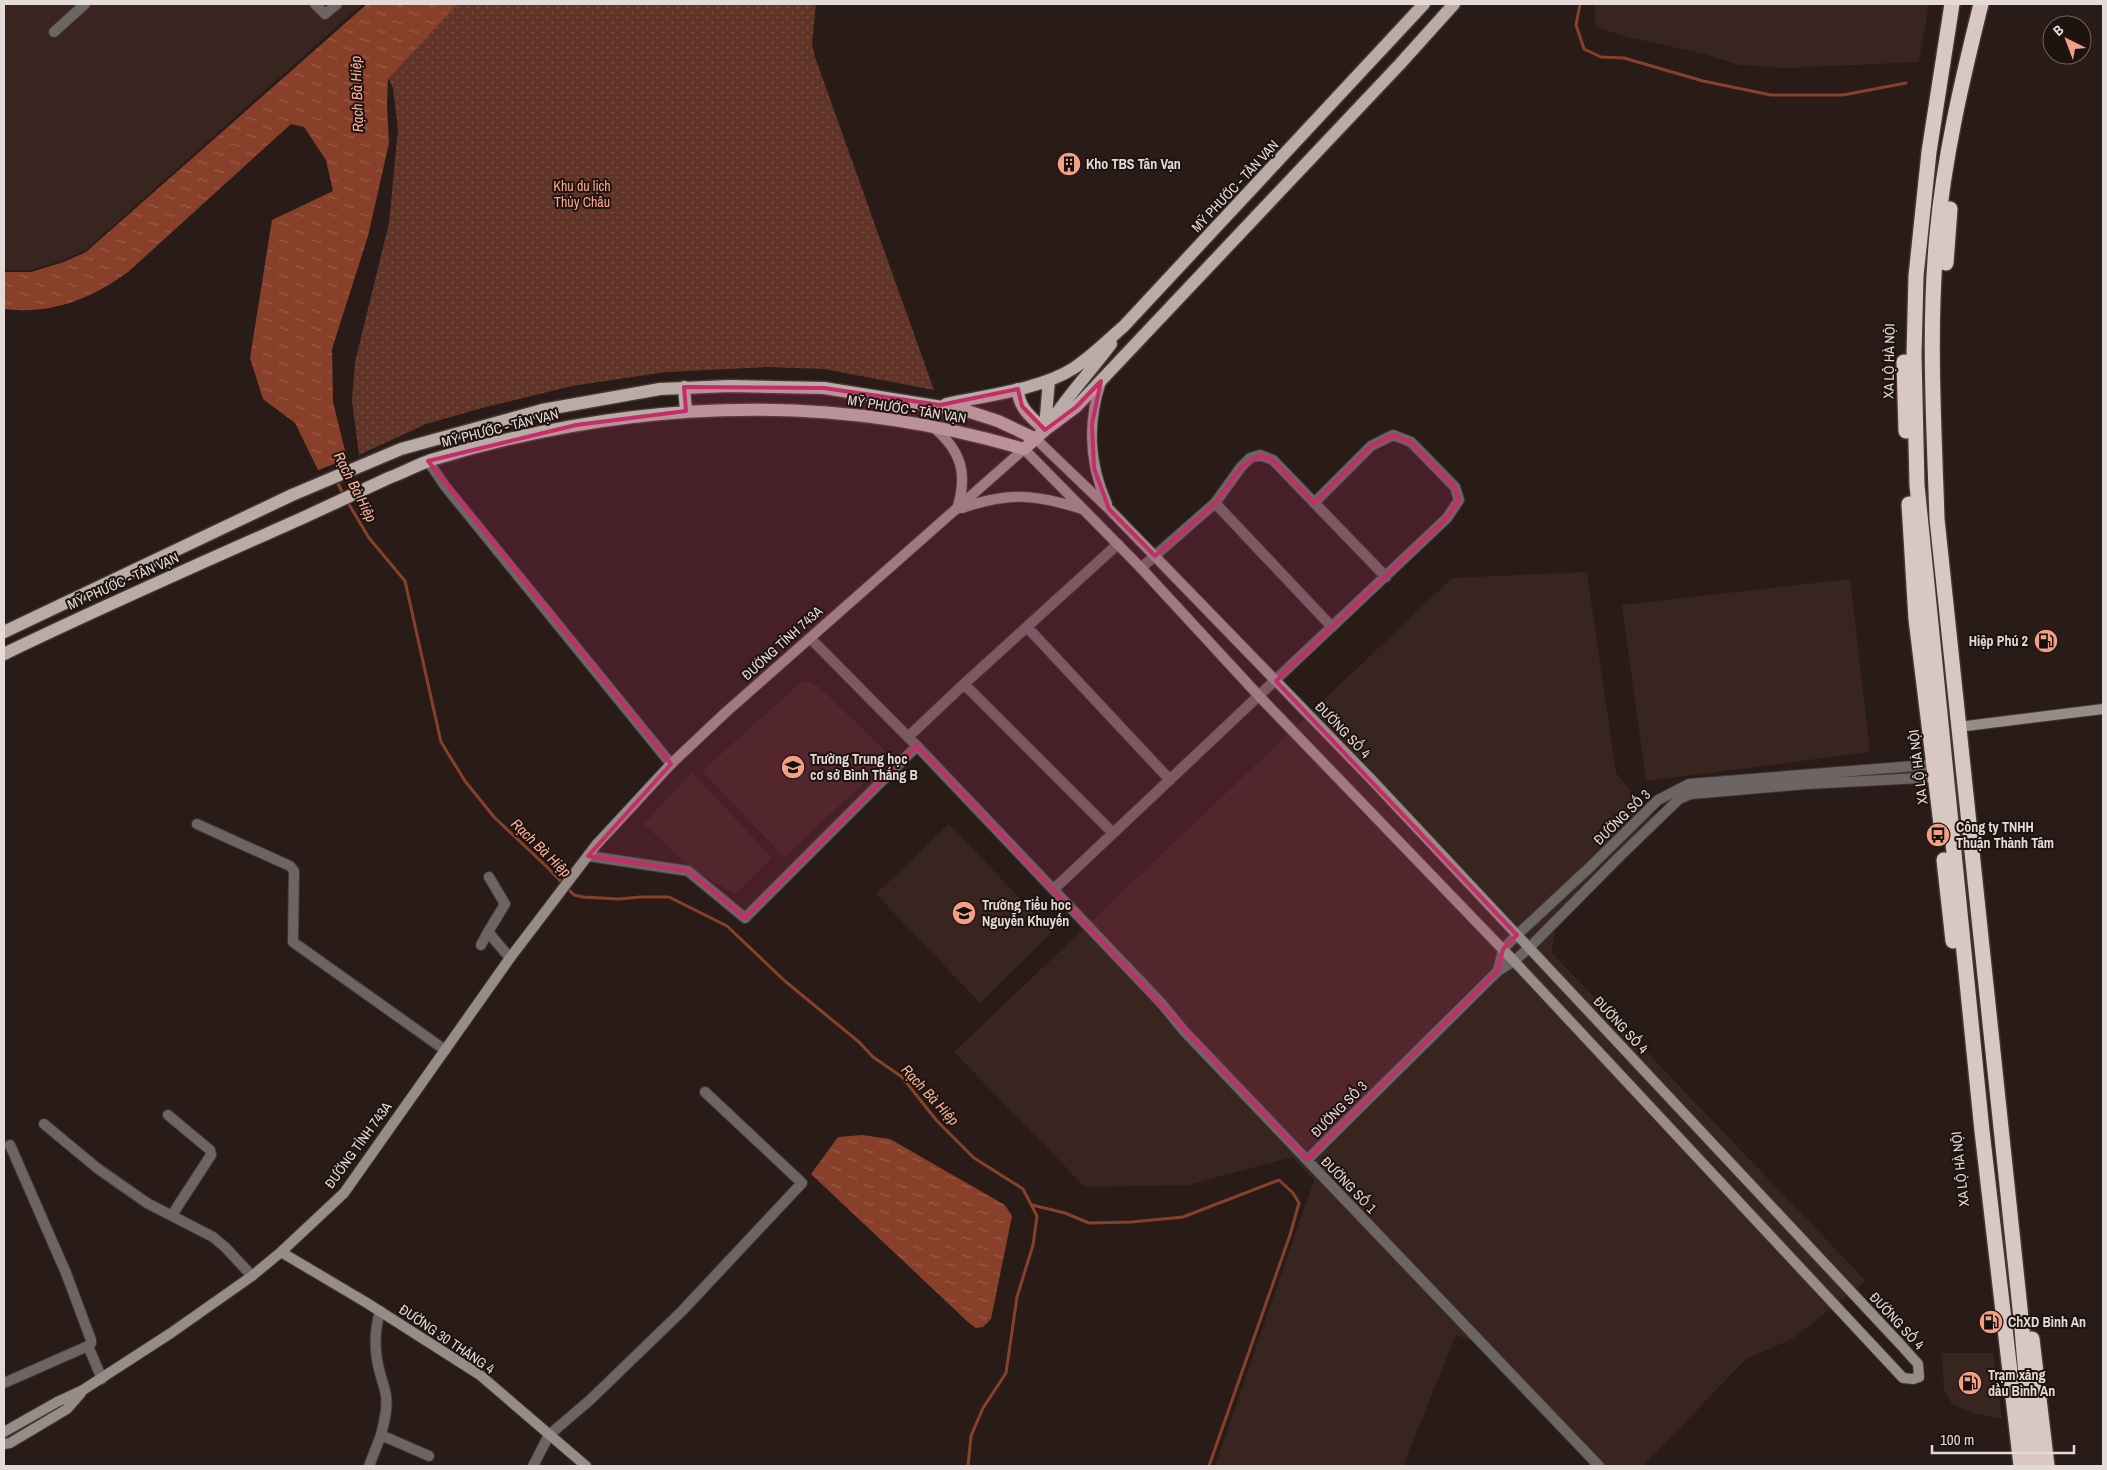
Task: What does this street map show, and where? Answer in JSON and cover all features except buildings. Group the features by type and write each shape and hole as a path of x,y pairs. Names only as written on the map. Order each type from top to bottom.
{"highway":[{"name":"XA LỘ HÀ NỘI","path":"1952,4 1929,152 1913,275 1917,484 1941,771 1949,909 1963,1020 1966,1075 1982,1227 1995,1320 2011,1466"},
{"path":"1981,4 1953,127 1946,167 1937,235 1931,361 1937,519 1952,666 1960,675 1961,683 1962,727 2026,1318 2034,1466"},
{"path":"1976,25 1986,15 1991,4"},
{"name":"XA LỘ HÀ NỘI","path":"1941,771 2021,1466"},
{"path":"2029,1362 2047,1466"}],"main road":[{"name":"MỸ PHƯỚC - TÂN VẠN","path":"940,406 1018,389 1049,380 1075,368 1124,326 1424,4"},
{"path":"1024,450 1076,408 1400,64 1454,4"},
{"path":"1041,435 1056,404 1081,375 1098,361 1124,326"},
{"path":"1041,435 1049,380"},
{"name":"MỸ PHƯỚC - TÂN VẠN","path":"4,632 292,496 364,465 409,447 542,410 660,389 684,387 824,388 940,406 984,416 1041,435"},
{"path":"684,387 686,411"},
{"path":"1018,389 1018,398 1022,406 1041,435"},
{"name":"MỸ PHƯỚC - TÂN VẠN","path":"4,654 107,604 428,461 498,442 576,425 654,413 730,408 802,410 874,417 932,427 996,441 1024,450"}],"street":[{"path":"54,32 85,4"},
{"path":"315,4 325,14 337,4"},
{"path":"1101,381 1094,404 1091,447 1094,468 1110,509"},
{"path":"932,427 950,442 959,458 963,487 957,510"},
{"name":"ĐƯỜNG SỐ 4","path":"1024,450 1118,544 1260,696 1514,960 1814,1280 1903,1378 1913,1379 1919,1376 1918,1364 1901,1345 1517,935 1041,435"},
{"path":"1054,890 1386,577 1453,511 1459,500 1455,487 1411,442 1393,435 1371,446 1314,503"},
{"name":"ĐƯỜNG TỈNH 743A","path":"4,1432 102,1379 171,1333 252,1276 281,1252 344,1193 536,922 588,856 672,764 725,713 1024,450"},
{"path":"1141,568 1215,503 1241,467 1250,458 1260,455 1273,460 1386,577"},
{"path":"428,461 456,499 672,764"},
{"path":"957,510 982,501 1009,496 1053,500 1086,511"},
{"path":"1215,503 1332,627"},
{"path":"908,737 1118,544"},
{"path":"1027,627 1170,780"},
{"name":"ĐƯỜNG SỐ 1","path":"810,638 917,746 1598,1466"},
{"path":"964,684 1113,833"},
{"path":"1962,727 2103,709"},
{"path":"588,856 688,870 745,918 917,746"},
{"name":"ĐƯỜNG SỐ 3","path":"1307,1160 1498,971 1529,948 1688,784 1941,771"},
{"name":"ĐƯỜNG SỐ 3","path":"1502,949 1589,868 1658,800 1676,795"},
{"path":"197,824 290,866 294,871 293,942 445,1050"},
{"path":"481,945 505,904 489,877"},
{"path":"488,932 510,958"},
{"path":"1498,971 1502,949"},
{"path":"533,1466 549,1435 597,1394 682,1311 802,1183 705,1092"},
{"path":"168,1115 210,1150 211,1155 172,1215"},
{"path":"44,1124 97,1168 147,1203 213,1237 252,1276"},
{"path":"4,1383 88,1346 91,1340 66,1274 10,1145"},
{"name":"ĐƯỜNG 30 THÁNG 4","path":"281,1252 380,1311 480,1375 580,1464"},
{"path":"369,1466 386,1415 386,1397 375,1342 375,1327 380,1311"},
{"path":"88,1346 102,1379"},
{"name":"ĐƯỜNG TỈNH 743A","path":"4,1444 10,1443 68,1409 83,1390"},
{"path":"381,1434 429,1456"}],"highlighted area":[{"path":"1101,381 1092,424 1094,468 1109,509 1155,556 1215,503 1241,467 1260,455 1273,460 1314,503 1371,446 1393,435 1411,442 1455,487 1459,500 1447,518 1276,681 1517,935 1503,949 1498,971 1307,1160 917,746 745,918 688,871 588,856 671,764 428,461 576,425 686,411 684,387 824,388 940,405 1018,389 1022,406 1045,430 1076,407"}],"shaded area":[{"path":"4,4 362,4 86,250 64,260 31,270 4,270"},
{"path":"1594,4 1929,4 1919,62 1785,68 1740,65 1700,53 1628,37 1596,27"},
{"path":"1587,572 1616,773 1658,824 1556,928 1551,952 1866,1281 1794,1338 1746,1359 1643,1466 1592,1466 1475,1342 1456,1335 1403,1466 1215,1466 1314,1180 1293,1157 1188,1185 1085,1187 954,1052 1452,578"},
{"path":"1850,579 1870,752 1646,781 1622,605"},
{"name":"Trường Trung học cơ sở Bình Thắng B","path":"802,682 810,682 819,687 884,750 885,763 784,857 702,771"},
{"path":"692,772 772,858 735,894 692,869 644,824"},
{"name":"Trường Tiểu học Nguyễn Khuyến","path":"949,824 1052,932 980,1003 876,894"},
{"name":"Trạm xăng dầu Bình An","path":"1942,1353 1993,1353 2002,1419 1973,1413 1952,1404 1944,1389"}],"green space":[{"name":"Khu du lịch Thủy Châu","path":"458,4 816,4 812,44 815,57 934,390 824,369 769,367 666,372 572,386 486,407 426,424 359,455 352,400 355,362 389,223 398,129 393,88 388,78"}],"water":[{"path":"367,4 458,4 388,79 389,143 368,236 332,349 333,402 347,459 318,470 295,423 263,399 250,358 272,220 333,191 326,160 304,127 291,124 128,272 114,282 85,297 54,307 38,310 4,309 4,272 31,272 64,262 86,252"},
{"path":"862,1135 890,1139 1005,1205 1012,1216 991,1319 983,1327 976,1328 969,1323 811,1174 838,1137"}],"waterway":[{"path":"1580,4 1576,25 1584,49 1601,57 1624,58 1703,81 1771,95 1843,95 1906,83"},
{"name":"Rạch Bà Hiệp","path":"336,479 344,496"},
{"name":"Rạch Bà Hiệp","path":"347,501 369,538 405,581 441,742 465,781 494,817 574,895 619,899 669,897 727,926 786,982 859,1042 873,1057 902,1077 937,1121 974,1158 1023,1189 1037,1216 1033,1245 1017,1297 1006,1373 983,1408 971,1436 968,1466"},
{"path":"1032,1205 1065,1213 1089,1223 1132,1222 1183,1217 1279,1180 1293,1193 1299,1203 1290,1235 1209,1466"}],"place":[{"name":"Kho TBS Tân Vạn","path":"1069,164"},
{"name":"Hiệp Phú 2","path":"2046,641"},
{"name":"Trường Trung học cơ sở Bình Thắng B","path":"793,767"},
{"name":"Công ty TNHH Thuận Thành Tâm","path":"1938,835"},
{"name":"Trường Tiểu học Nguyễn Khuyến","path":"964,913"},
{"name":"ChXD Bình An","path":"1991,1322"},
{"name":"Trạm xăng dầu Bình An","path":"1970,1383"}]}
